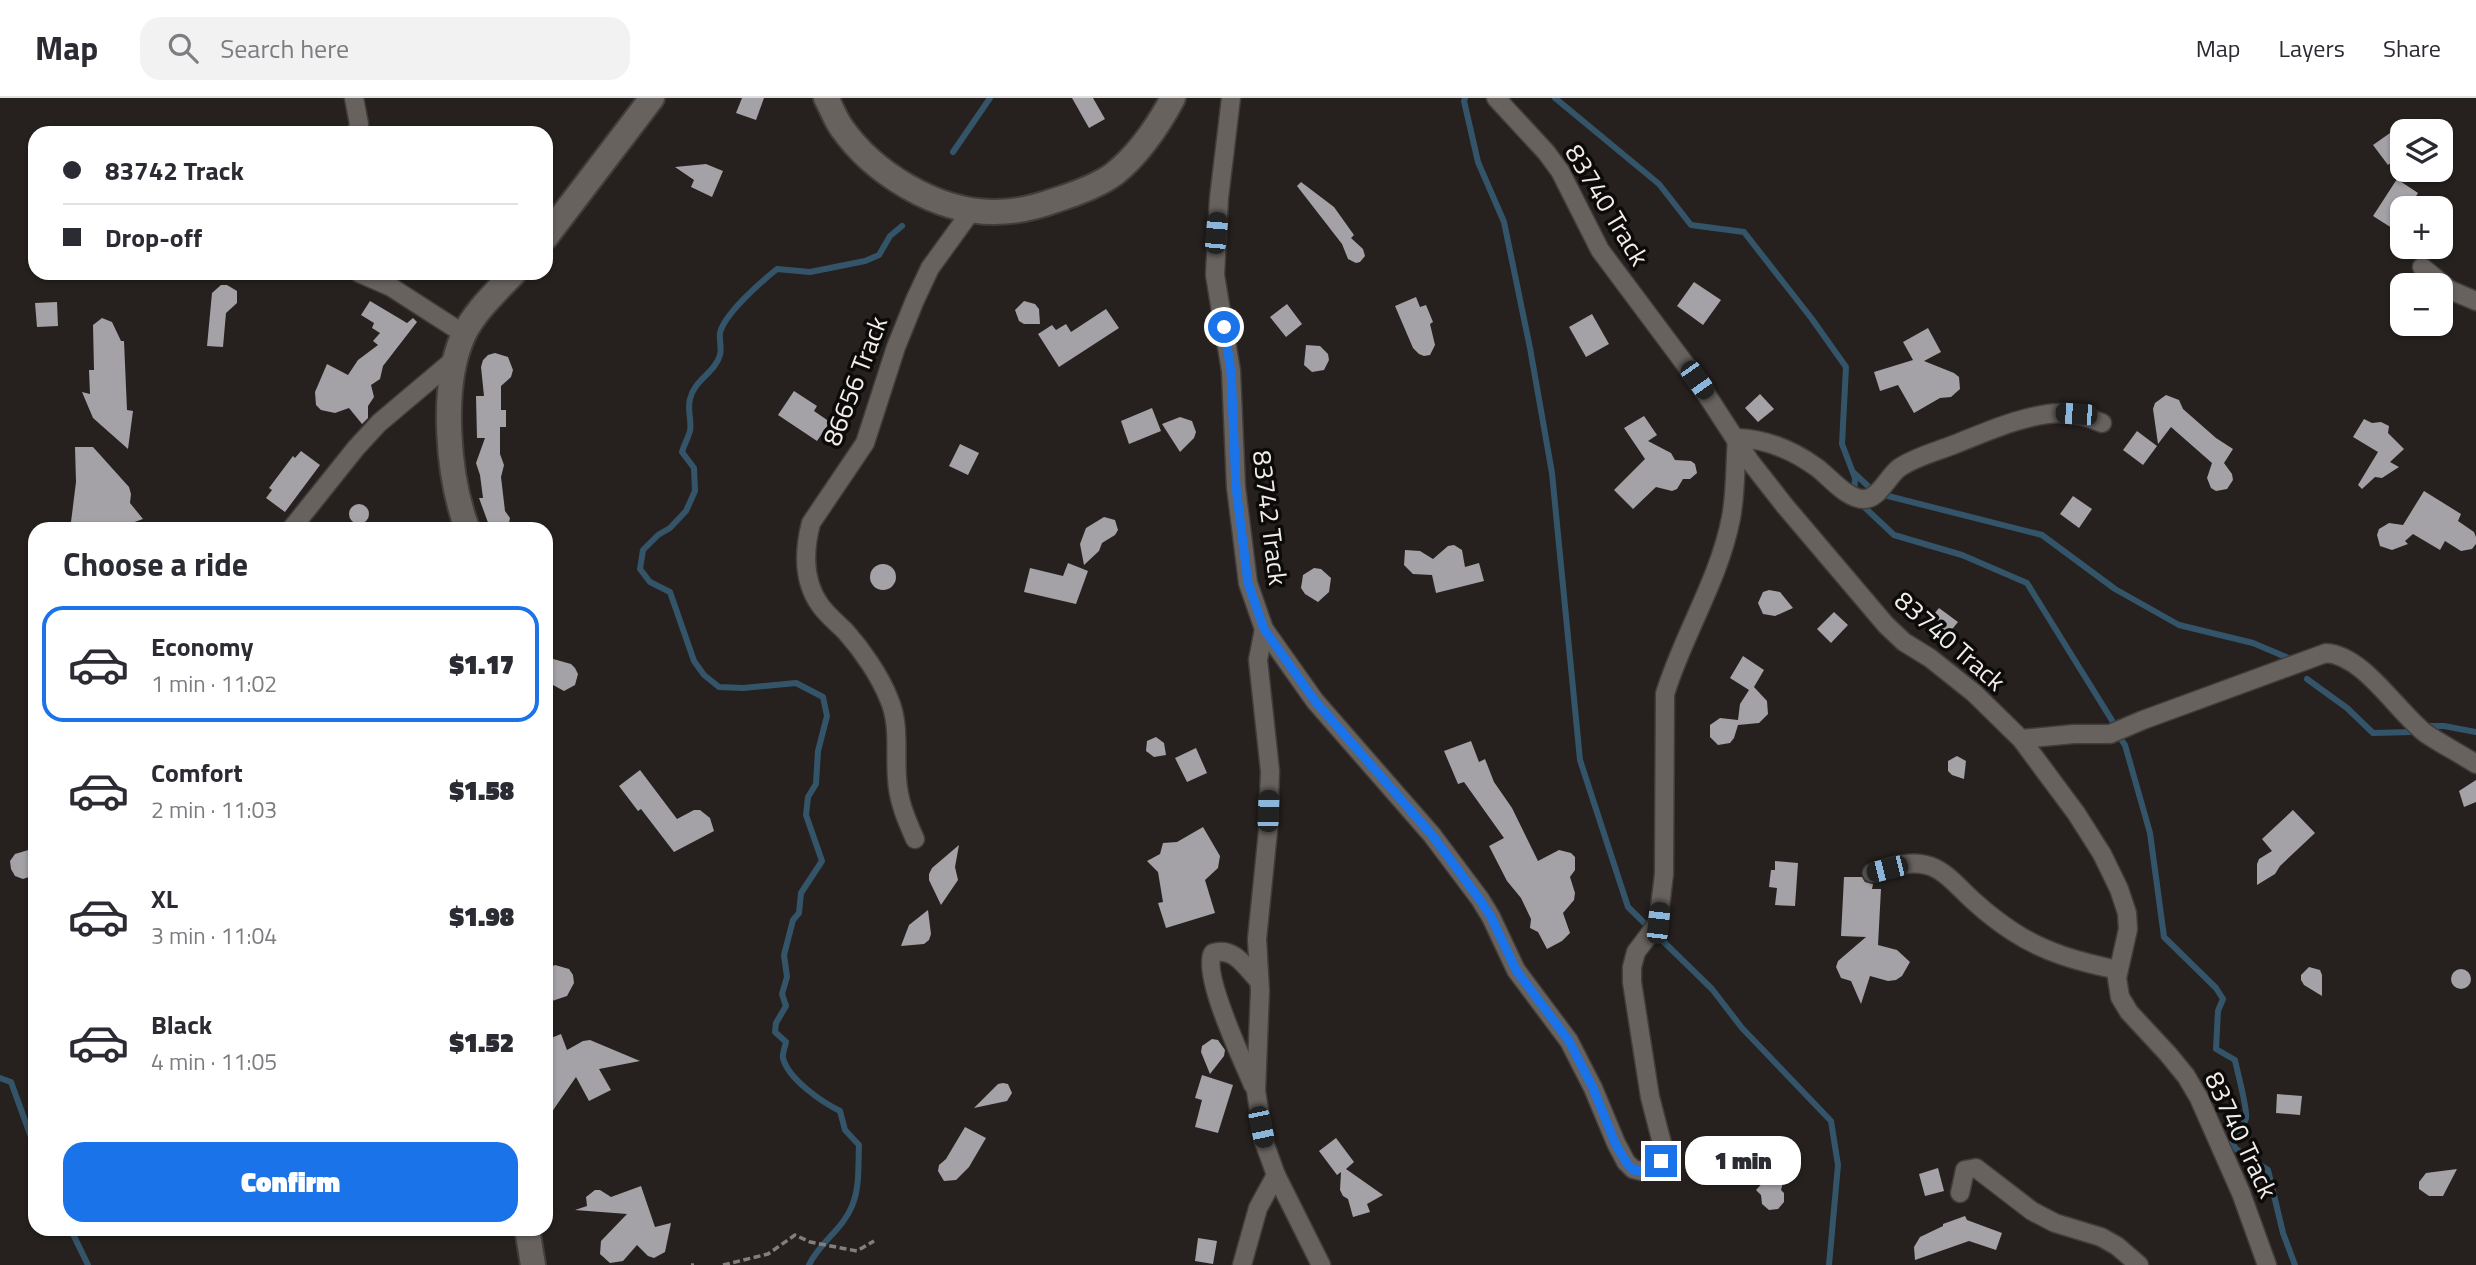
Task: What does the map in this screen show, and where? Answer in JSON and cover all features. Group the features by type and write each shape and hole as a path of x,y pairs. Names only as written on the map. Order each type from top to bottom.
{"street":[{"path":"354,98 359,126"},
{"path":"553,228 652,98"},
{"path":"826,98 839,125 872,161 927,197 972,210 995,212 1036,207 1073,195 1114,174 1131,157 1172,98"},
{"name":"83742 Track","path":"1231,98 1219,198 1215,275 1231,371 1236,487 1248,583 1264,629 1258,660 1270,771 1268,831 1257,939 1257,1112 1276,1175 1321,1265"},
{"name":"83740 Track","path":"1496,98 1560,171 1600,250 1737,438 1749,460 1785,506 1886,625 1974,693 2021,739 2076,813 2102,854 2127,913 2127,929 2118,970 2120,997 2129,1012 2168,1054 2199,1098 2236,1181 2267,1265"},
{"name":"86656 Track","path":"915,839 898,793 893,709 884,688 850,638 814,596 806,571 807,538 811,523 864,443 896,347 920,289 947,243 972,210"},
{"path":"2422,267 2451,290 2476,301"},
{"path":"374,280 464,334"},
{"path":"465,522 459,503 450,443 450,406 456,358 464,334 508,280"},
{"path":"297,522 363,440 456,358"},
{"path":"1264,629 1315,701 1432,835 1480,900 1516,970 1569,1041 1626,1162 1633,1170 1641,1171 1661,1161 1664,1151 1634,1002 1633,967 1636,952 1658,923 1664,874 1665,694 1711,583 1731,518 1737,438 1756,438 1783,448 1815,466 1854,497 1864,499 1872,497 1897,469 1912,460 2003,424 2059,413 2084,416 2102,423"},
{"path":"2021,739 2110,734 2326,653 2340,654 2358,667 2426,734 2476,764"},
{"path":"1872,873 1901,865 1926,864 2013,931 2047,950 2073,960 2118,970"},
{"path":"1256,1091 1223,1011 1209,960 1213,953 1227,952 1236,957 1259,981"},
{"path":"1960,1193 1965,1171 1976,1168 2032,1211 2055,1223 2101,1237 2117,1246 2139,1265"},
{"path":"1242,1265 1258,1208 1276,1175"},
{"path":"528,1236 533,1265"}],"path":[{"path":"723,1265 768,1254 796,1235 810,1242 857,1251 874,1241"}],"building":[{"path":"742,98 764,98 756,120 736,113"},
{"path":"1072,98 1093,98 1105,119 1089,128"},
{"path":"2390,133 2390,164 2388,165 2373,145"},
{"path":"706,164 723,171 712,197 691,187 694,180 675,167"},
{"path":"1301,182 1334,207 1354,235 1351,238 1363,249 1365,256 1360,262 1348,259 1342,244 1297,186"},
{"path":"2395,182 2402,182 2418,193 2416,196 2390,196 2390,227 2373,216"},
{"path":"1694,282 1721,300 1703,325 1677,306"},
{"path":"221,285 227,285 237,291 237,303 226,313 223,347 207,346 212,293"},
{"path":"1416,297 1420,307 1426,305 1433,322 1430,324 1435,345 1430,355 1419,354 1413,348 1395,306"},
{"path":"370,301 407,323 413,318 417,322 383,366 380,379 371,385 374,397 368,406 368,418 362,424 349,408 335,413 321,410 316,405 315,392 327,364 348,375 358,360 378,345 373,341 380,333 372,328 374,323 361,315"},
{"path":"1024,301 1035,304 1039,309 1040,324 1024,324 1019,321 1015,310"},
{"path":"57,302 58,326 37,327 35,303"},
{"path":"1287,304 1302,324 1286,337 1270,317"},
{"path":"1106,309 1119,328 1059,367 1038,334 1052,325 1056,330 1066,324 1071,332"},
{"path":"1592,314 1609,344 1586,357 1569,327"},
{"path":"102,318 112,322 121,341 124,341 127,410 133,411 128,449 93,418 82,392 90,394 89,370 94,370 93,325"},
{"path":"1928,328 1941,352 1924,361 1954,373 1959,377 1960,389 1951,397 1940,398 1914,413 1898,385 1880,391 1874,372 1913,360 1903,342"},
{"path":"1306,345 1320,346 1328,354 1329,360 1324,370 1312,372 1304,365"},
{"path":"495,353 508,357 513,370 511,377 501,386 501,410 506,410 506,427 500,427 500,454 504,465 501,477 505,511 510,518 509,522 488,522 479,498 483,498 476,463 485,438 477,438 476,396 484,396 481,367 488,355"},
{"path":"794,391 817,406 814,411 830,422 817,441 778,415"},
{"path":"1760,394 1774,409 1758,422 1745,408"},
{"path":"2166,395 2179,400 2183,409 2233,449 2224,463 2233,480 2227,489 2216,491 2211,488 2207,478 2212,463 2171,427 2158,444 2153,409 2155,403"},
{"path":"1152,408 1161,431 1129,444 1121,421"},
{"path":"1644,416 1657,435 1648,441 1671,453 1675,460 1691,461 1695,464 1697,473 1690,479 1683,479 1677,489 1672,491 1656,487 1633,509 1614,490 1645,459 1624,428"},
{"path":"1180,417 1192,421 1196,432 1194,438 1180,452 1162,424"},
{"path":"2364,419 2389,426 2388,433 2404,449 2390,462 2399,467 2382,478 2375,477 2362,489 2358,485 2378,452 2353,437"},
{"path":"2137,431 2157,446 2143,465 2123,450"},
{"path":"960,444 979,453 968,475 949,466"},
{"path":"75,447 93,447 129,487 130,503 143,519 134,522 71,522 76,482"},
{"path":"301,451 320,465 285,512 266,498 272,490 269,488 293,456 295,458"},
{"path":"2424,491 2461,514 2458,521 2474,532 2476,537 2476,544 2472,549 2461,551 2445,541 2440,550 2413,534 2405,541 2408,544 2392,550 2380,546 2377,535 2379,529 2389,523 2403,525"},
{"path":"2073,496 2092,509 2079,528 2060,514"},
{"path":"355,505 363,505 368,510 368,518 364,522 354,522 350,518 350,510"},
{"path":"1104,517 1115,520 1118,530 1102,543 1099,551 1084,565 1080,544 1086,528"},
{"path":"1454,545 1462,550 1465,567 1479,563 1484,581 1436,593 1432,575 1413,574 1404,565 1405,550 1420,551 1433,559 1448,546"},
{"path":"1068,563 1088,571 1076,604 1024,592 1030,568 1063,576"},
{"path":"883,564 892,568 896,577 892,586 883,590 874,586 870,577 874,568"},
{"path":"1314,568 1321,569 1331,578 1329,592 1318,602 1301,588 1303,575"},
{"path":"1763,592 1780,592 1793,608 1775,616 1763,614 1758,603"},
{"path":"1939,608 1958,622 1945,638 1926,624"},
{"path":"1834,612 1848,625 1831,643 1817,629"},
{"path":"1743,656 1764,670 1754,687 1767,701 1768,714 1759,723 1738,725 1730,743 1718,745 1710,737 1710,725 1720,718 1738,720 1740,704 1749,690 1730,678"},
{"path":"553,659 571,664 578,674 575,685 564,691 553,685"},
{"path":"1156,737 1164,743 1166,755 1154,757 1146,751 1147,741"},
{"path":"1471,741 1479,762 1485,759 1494,782 1512,808 1538,861 1559,850 1575,857 1575,870 1570,877 1575,893 1574,900 1563,913 1570,933 1547,949 1538,932 1530,928 1531,919 1521,898 1507,881 1489,846 1504,838 1464,782 1458,784 1444,751"},
{"path":"1196,748 1207,773 1187,782 1175,758"},
{"path":"1957,756 1966,761 1964,779 1948,771 1948,761"},
{"path":"640,770 677,819 694,810 700,810 710,818 714,831 674,852 641,809 638,811 619,786"},
{"path":"2476,780 2476,802 2464,807 2459,791"},
{"path":"2293,810 2315,833 2275,874 2257,885 2259,859 2272,851 2262,839"},
{"path":"1203,827 1220,856 1218,868 1205,880 1215,913 1166,928 1158,903 1163,902 1158,872 1147,861 1160,854 1163,843 1177,842"},
{"path":"959,845 955,867 958,880 941,905 929,880 929,874 932,868"},
{"path":"28,850 28,877 23,879 15,876 11,869 10,861 15,854"},
{"path":"1775,861 1798,863 1795,906 1775,905 1777,888 1769,887"},
{"path":"1844,877 1862,877 1865,882 1873,884 1872,889 1881,889 1878,945 1897,950 1910,962 1902,976 1896,980 1888,981 1870,976 1861,1004 1851,981 1841,978 1836,967 1838,961 1866,937 1841,936"},
{"path":"928,910 931,934 929,940 924,944 901,946 909,925"},
{"path":"553,966 569,969 574,983 567,996 553,1001"},
{"path":"2309,967 2320,970 2322,996 2304,985 2301,980 2301,975"},
{"path":"2461,969 2468,972 2471,979 2468,986 2461,989 2454,986 2451,979 2454,972"},
{"path":"561,1034 567,1050 590,1040 640,1061 599,1069 611,1090 589,1101 576,1077 553,1110 553,1037"},
{"path":"1212,1039 1218,1040 1225,1050 1224,1056 1210,1074 1201,1052 1202,1046"},
{"path":"1202,1075 1233,1085 1218,1133 1195,1127 1202,1100 1195,1098"},
{"path":"998,1084 1008,1084 1012,1093 1007,1101 974,1108"},
{"path":"2277,1094 2302,1096 2300,1115 2276,1113"},
{"path":"965,1127 986,1138 969,1167 956,1180 944,1181 938,1171 939,1165 946,1159"},
{"path":"1336,1138 1354,1162 1346,1169 1383,1195 1367,1204 1370,1212 1353,1217 1348,1199 1340,1190 1341,1172 1337,1175 1319,1151"},
{"path":"1761,1144 1781,1147 1778,1165 1792,1150 1781,1190 1784,1193 1784,1202 1778,1209 1769,1210 1762,1204 1761,1195 1756,1190 1769,1176 1753,1171"},
{"path":"1938,1168 1944,1191 1925,1196 1919,1174"},
{"path":"2457,1169 2443,1196 2429,1196 2419,1189 2419,1182 2426,1173"},
{"path":"641,1186 655,1227 671,1223 665,1252 654,1258 637,1245 623,1261 610,1263 600,1254 601,1241 627,1214 575,1210 587,1206 586,1197 595,1190 611,1197"},
{"path":"1965,1216 1967,1220 2002,1233 1996,1250 1969,1241 1915,1260 1914,1247 1920,1237"},
{"path":"1198,1238 1217,1241 1213,1264 1195,1261"}],"waterway":[{"path":"953,152 990,98"},
{"path":"1465,98 1478,162 1504,222 1552,473 1580,760 1628,907 1712,989 1742,1028 1831,1121 1838,1165 1829,1265"},
{"path":"1555,98 1659,184 1691,225 1744,232 1812,319 1846,367 1842,444 1855,478 1854,495"},
{"path":"809,1265 852,1206 856,1191 859,1145 845,1130 840,1111 815,1096 791,1074 783,1058 786,1042 775,1032 776,1023 786,1006 782,994 787,977 784,955 793,920 799,913 801,893 822,861 806,815 808,797 816,784 818,751 827,716 823,697 796,683 743,688 719,687 704,675 694,661 670,592 650,582 640,569 643,550 686,511 695,491 694,468 682,452 690,431 690,399 692,392 714,367 721,353 720,333 728,317 744,298 777,269 810,272 865,261 879,255 890,236 902,226"},
{"path":"1854,473 1868,486"},
{"path":"1888,496 2042,535 2115,589 2179,625 2253,643 2293,660"},
{"path":"1860,503 1894,535 1962,555 2027,583 2113,722"},
{"path":"2307,679 2347,708 2373,733 2412,732"},
{"path":"2428,726 2476,732"},
{"path":"2120,738 2125,745 2150,833 2164,937 2216,988 2223,999 2218,1011 2216,1049 2235,1060 2246,1114 2245,1121 2232,1143 2236,1149 2268,1170 2283,1233 2295,1265"},
{"path":"0,1078 11,1082 28,1129"},
{"path":"74,1236 88,1265"}],"route":[{"path":"1224,327 1231,371 1236,487 1248,583 1264,629 1315,701 1432,835 1480,900 1516,970 1555,1020 1580,1060 1615,1143 1626,1162 1633,1170 1641,1171 1661,1161"}]}
